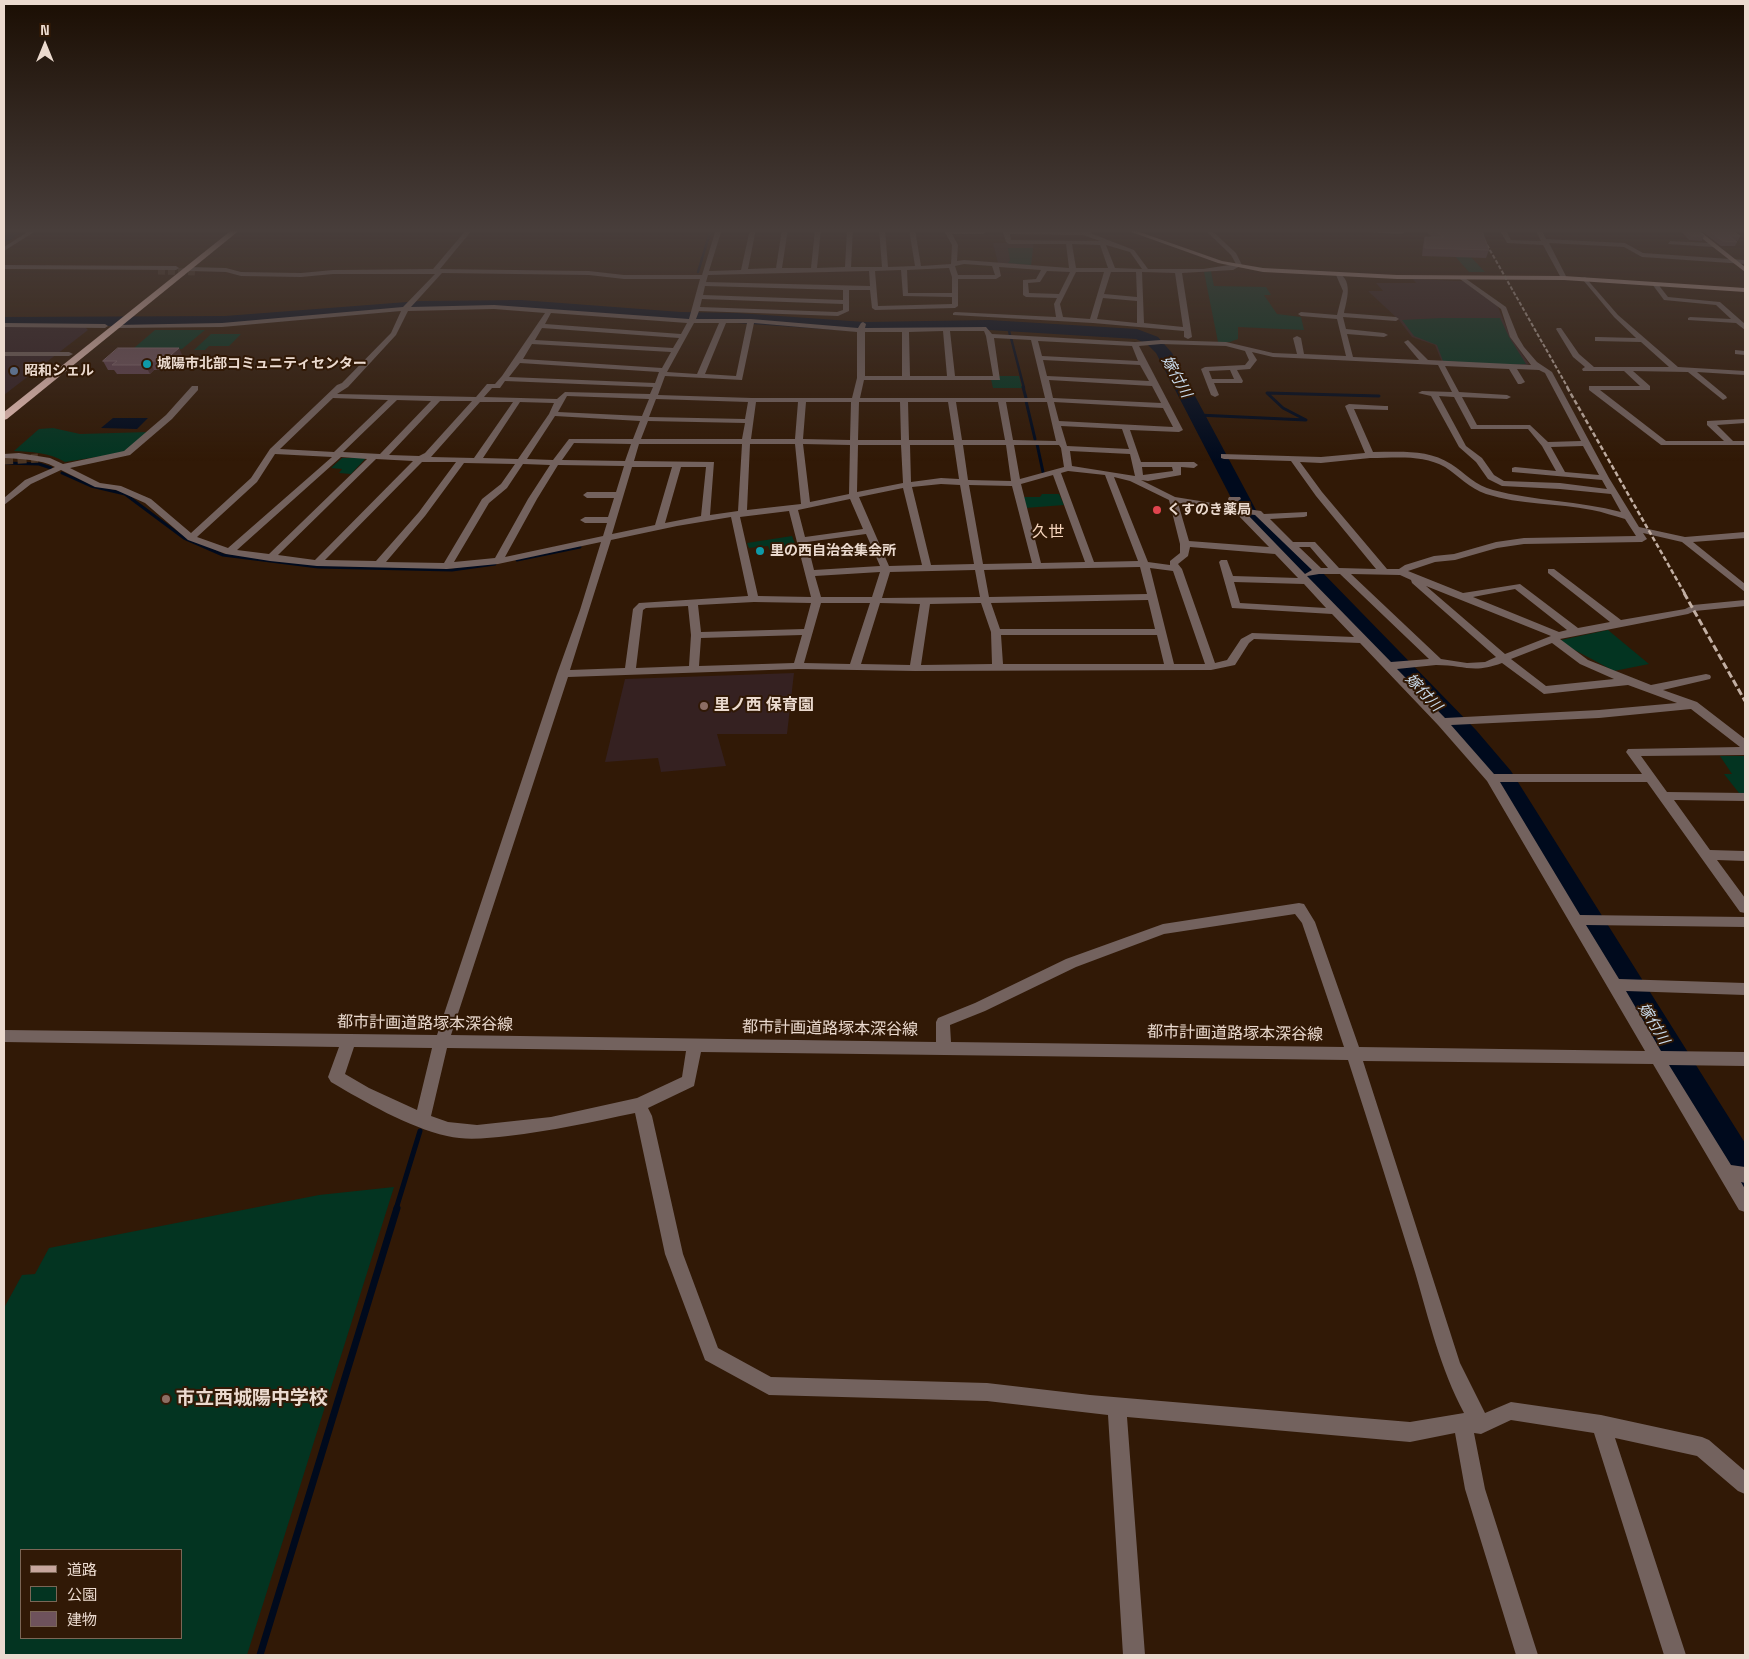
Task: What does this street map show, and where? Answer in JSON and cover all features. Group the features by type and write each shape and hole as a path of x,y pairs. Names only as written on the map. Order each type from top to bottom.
{"highway":[{"path":"4,417 133,306"},
{"path":"11,399 68,354 139,306"}],"street":[{"path":"190,538 254,480 273,451 394,334 407,306"},
{"path":"422,1120 442,1041 562,674 585,610 635,442 654,398 657,385 684,336 697,306"},
{"path":"4,325 115,323 222,325 405,309 494,307 694,316 838,314 846,311 846,306"},
{"path":"874,306 874,308 938,306"},
{"path":"955,306 956,325"},
{"path":"1025,306 1025,311"},
{"path":"1057,306 1060,320"},
{"path":"1093,321 1097,306"},
{"path":"1140,306 1141,325"},
{"path":"1183,306 1190,342"},
{"path":"1342,306 1340,316 1342,331 1350,359"},
{"path":"1502,306 1514,337 1539,368"},
{"path":"1608,306 1642,340 1676,369"},
{"path":"1722,306 1745,328"},
{"path":"317,563 420,459 428,455 490,386 497,386 519,361 550,310"},
{"path":"955,314 1025,311 1060,320 1186,329"},
{"path":"1301,314 1396,318"},
{"path":"694,316 722,321 904,330 946,329 956,325"},
{"path":"1690,318 1738,321"},
{"path":"700,376 722,321"},
{"path":"519,361 739,378 752,322"},
{"path":"861,327 956,325 986,329 990,336 997,378 861,378"},
{"path":"540,326 684,336"},
{"path":"854,666 886,569 853,495 855,400 861,378 861,327"},
{"path":"946,329 951,378"},
{"path":"1559,329 1576,355 1589,369 1676,369 1744,374"},
{"path":"904,330 906,378"},
{"path":"1342,331 1384,335"},
{"path":"990,336 1135,344 1161,342 1226,344 1248,351 1273,355 1539,368 1548,372 1605,478 1642,540 1524,541 1408,566 1405,574"},
{"path":"1034,338 1052,400 1068,468"},
{"path":"1297,338 1301,356"},
{"path":"1598,339 1642,340"},
{"path":"531,342 675,350"},
{"path":"1408,342 1425,362"},
{"path":"1057,423 1179,430 1142,363 1135,344"},
{"path":"1215,396 1205,369 1247,367 1253,360 1248,351"},
{"path":"4,354 68,354"},
{"path":"1039,358 1142,363"},
{"path":"1440,363 1454,393 1474,427 1530,427 1546,445 1562,474"},
{"path":"1512,367 1521,382"},
{"path":"1209,381 1239,381 1233,368"},
{"path":"1627,370 1647,388 1592,388 1664,442 1745,443"},
{"path":"1690,370 1723,398"},
{"path":"504,378 657,385"},
{"path":"1045,378 1155,384"},
{"path":"4,502 28,482 61,467 127,453 168,417 195,388"},
{"path":"1422,393 1454,393 1507,397"},
{"path":"1433,393 1463,447 1479,460 1491,477 1502,483 1560,486 1613,492"},
{"path":"447,566 486,501 504,486 565,394 752,400 1052,400 1165,406"},
{"path":"331,396 559,401"},
{"path":"229,552 337,455 395,397"},
{"path":"270,558 438,398"},
{"path":"477,460 518,400"},
{"path":"752,400 748,421 739,514 754,599"},
{"path":"802,400 799,443 806,505"},
{"path":"952,400 964,482 985,600 996,632 998,668"},
{"path":"1002,400 1016,482 1037,566"},
{"path":"904,401 907,442 907,485 927,568"},
{"path":"1370,455 1349,406 1384,408"},
{"path":"553,414 645,419 748,421"},
{"path":"1730,442 1710,423 1745,421"},
{"path":"1125,426 1132,452 1138,464 1136,478"},
{"path":"498,561 555,461 572,441 746,443 1010,442 1132,452"},
{"path":"1546,445 1587,443"},
{"path":"273,451 420,459 711,464 705,518"},
{"path":"1224,456 1274,456 1321,460 1370,455 1417,455 1433,458 1449,466 1465,480 1488,492 1592,508 1629,517"},
{"path":"4,456 50,460 98,485 118,488 148,501 190,538 229,552 317,563 447,566 498,561 705,518 793,508 907,485 941,481 995,484 1016,482 1068,468 1148,478 1178,473 1176,465"},
{"path":"1294,459 1319,494 1384,572"},
{"path":"379,564 422,514 462,460"},
{"path":"659,527 677,464"},
{"path":"1138,464 1194,465"},
{"path":"1515,470 1605,478"},
{"path":"1056,472 1091,566"},
{"path":"1108,472 1144,564 1170,668"},
{"path":"1136,478 1173,500 1260,515 1304,514"},
{"path":"587,495 619,495"},
{"path":"1237,499 1232,499 1238,510 1442,722 1491,778 1745,1204"},
{"path":"1173,500 1186,544 1185,554 1173,563 1211,667"},
{"path":"793,508 817,600 798,666"},
{"path":"1260,515 1318,572"},
{"path":"584,520 611,520"},
{"path":"1636,529 1685,540 1745,535"},
{"path":"800,540 868,531"},
{"path":"1685,540 1745,589"},
{"path":"1186,544 1278,551"},
{"path":"1291,545 1312,544 1438,662"},
{"path":"1224,562 1236,606 1335,611"},
{"path":"810,574 886,569 1144,564 1177,570"},
{"path":"1551,571 1620,624"},
{"path":"1228,579 1304,579 1318,572 1384,572 1405,574 1464,596 1555,637 1584,662 1693,705 1745,745"},
{"path":"1405,574 1503,658 1544,690 1629,681"},
{"path":"1464,596 1517,586 1576,632"},
{"path":"630,673 638,609 643,605 693,604 754,599 925,601 1152,597"},
{"path":"915,668 925,601"},
{"path":"1387,666 1406,663 1438,662 1467,666 1486,665 1555,637 1688,611 1693,608 1745,602"},
{"path":"693,604 696,635 694,668"},
{"path":"696,635 808,632"},
{"path":"996,632 1161,632"},
{"path":"562,674 630,673 694,668 798,666 915,668 1211,667 1231,663 1245,641 1252,636 1362,640"},
{"path":"1650,689 1706,677"},
{"path":"1442,722 1599,714 1693,705"},
{"path":"1745,751 1632,752 1745,908"},
{"path":"1491,778 1651,778"},
{"path":"1664,796 1745,798"},
{"path":"1707,855 1745,856"},
{"path":"944,1048 943,1022 980,1007 1070,963 1163,929 1299,908 1308,922 1353,1053 1419,1256 1446,1353 1465,1401 1471,1423 1475,1489 1527,1655"},
{"path":"1576,920 1745,922"},
{"path":"1615,985 1745,989"},
{"name":"都市計画道路塚本深谷線","path":"4,1036 1745,1059"},
{"path":"349,1040 336,1077 364,1093 422,1120 448,1130 477,1132 551,1124 639,1105 689,1081 695,1045"},
{"path":"639,1105 644,1116 674,1254 711,1354 769,1386 987,1392 1090,1404 1410,1432 1471,1423 1512,1411 1601,1425 1702,1447 1745,1484"},
{"path":"1725,1172 1745,1175"},
{"path":"1117,1405 1134,1655"},
{"path":"1601,1425 1675,1655"}],"shaded area":[{"path":"1384,306 1497,306 1511,338 1529,364 1525,366 1442,362 1435,345 1412,337 1399,320"},
{"path":"4,327 85,327 88,330 4,395"},
{"name":"里ノ西 保育園","path":"794,673 787,734 717,734 726,766 661,772 658,758 605,762 625,679"}],"green space":[{"path":"1211,306 1272,306 1277,314 1301,317 1304,330 1238,327 1238,339 1230,342 1218,342"},
{"path":"1500,318 1509,337 1526,364 1508,365 1443,361 1437,345 1414,336 1402,320"},
{"path":"155,330 205,330 182,349 134,348"},
{"path":"211,334 241,334 229,346 209,346 205,350 194,350"},
{"path":"999,376 1019,376 1022,388 993,388 991,379"},
{"path":"53,428 80,434 149,432 122,453 65,462 46,454 14,451 39,429"},
{"path":"342,458 366,458 351,474 339,473 342,469 331,468"},
{"path":"1042,494 1059,494 1064,505 1025,508 1023,497 1040,497"},
{"path":"792,536 797,549 771,553 768,546 749,548 747,543"},
{"path":"1608,630 1649,664 1614,671 1569,647 1561,640"},
{"path":"1720,756 1745,756 1745,793 1739,793 1724,774 1732,774"},
{"name":"市立西城陽中学校","path":"394,1187 247,1655 4,1655 4,1308 22,1275 35,1274 49,1248 319,1195"}],"water":[{"path":"113,418 148,418 137,429 101,428"}],"building":[{"path":"118,348 179,348 164,361 150,361 145,365 112,365 117,361 103,361"}],"waterway":[{"name":"嫁付川","path":"4,322 225,321 403,306"},
{"name":"嫁付川","path":"551,306 681,317 737,318 865,327 989,325 1137,334 1149,338 1156,343 1164,353 1248,513 1313,576 1467,736 1502,777 1745,1175"},
{"path":"1008,326 1010,335"},
{"path":"1011,338 1024,388"},
{"path":"1023,387 1026,398"},
{"path":"1198,415 1306,420 1283,408 1267,393 1379,396"},
{"path":"1026,401 1035,439"},
{"path":"1037,444 1043,472"},
{"path":"4,463 39,464 51,468"},
{"path":"62,473 91,486 125,494 184,538 223,555 318,567 452,570 495,564"},
{"path":"517,560 580,547"},
{"path":"396,1209 420,1131"},
{"path":"260,1655 397,1208"}],"tunnel":[{"path":"4,460 38,458"}],"railway":[{"path":"1522,306 1568,388"},
{"path":"1567,387 1685,594"},
{"path":"1684,593 1745,701"}],"place":[{"name":"城陽市北部コミュニティセンター","path":"147,364"},
{"name":"昭和シェル","path":"14,371"},
{"name":"くすのき薬局","path":"1157,510"},
{"name":"里の西自治会集会所","path":"760,551"},
{"name":"里ノ西 保育園","path":"704,706"},
{"name":"市立西城陽中学校","path":"166,1399"}],"district":[{"name":"久世","path":"1048,533"}]}
